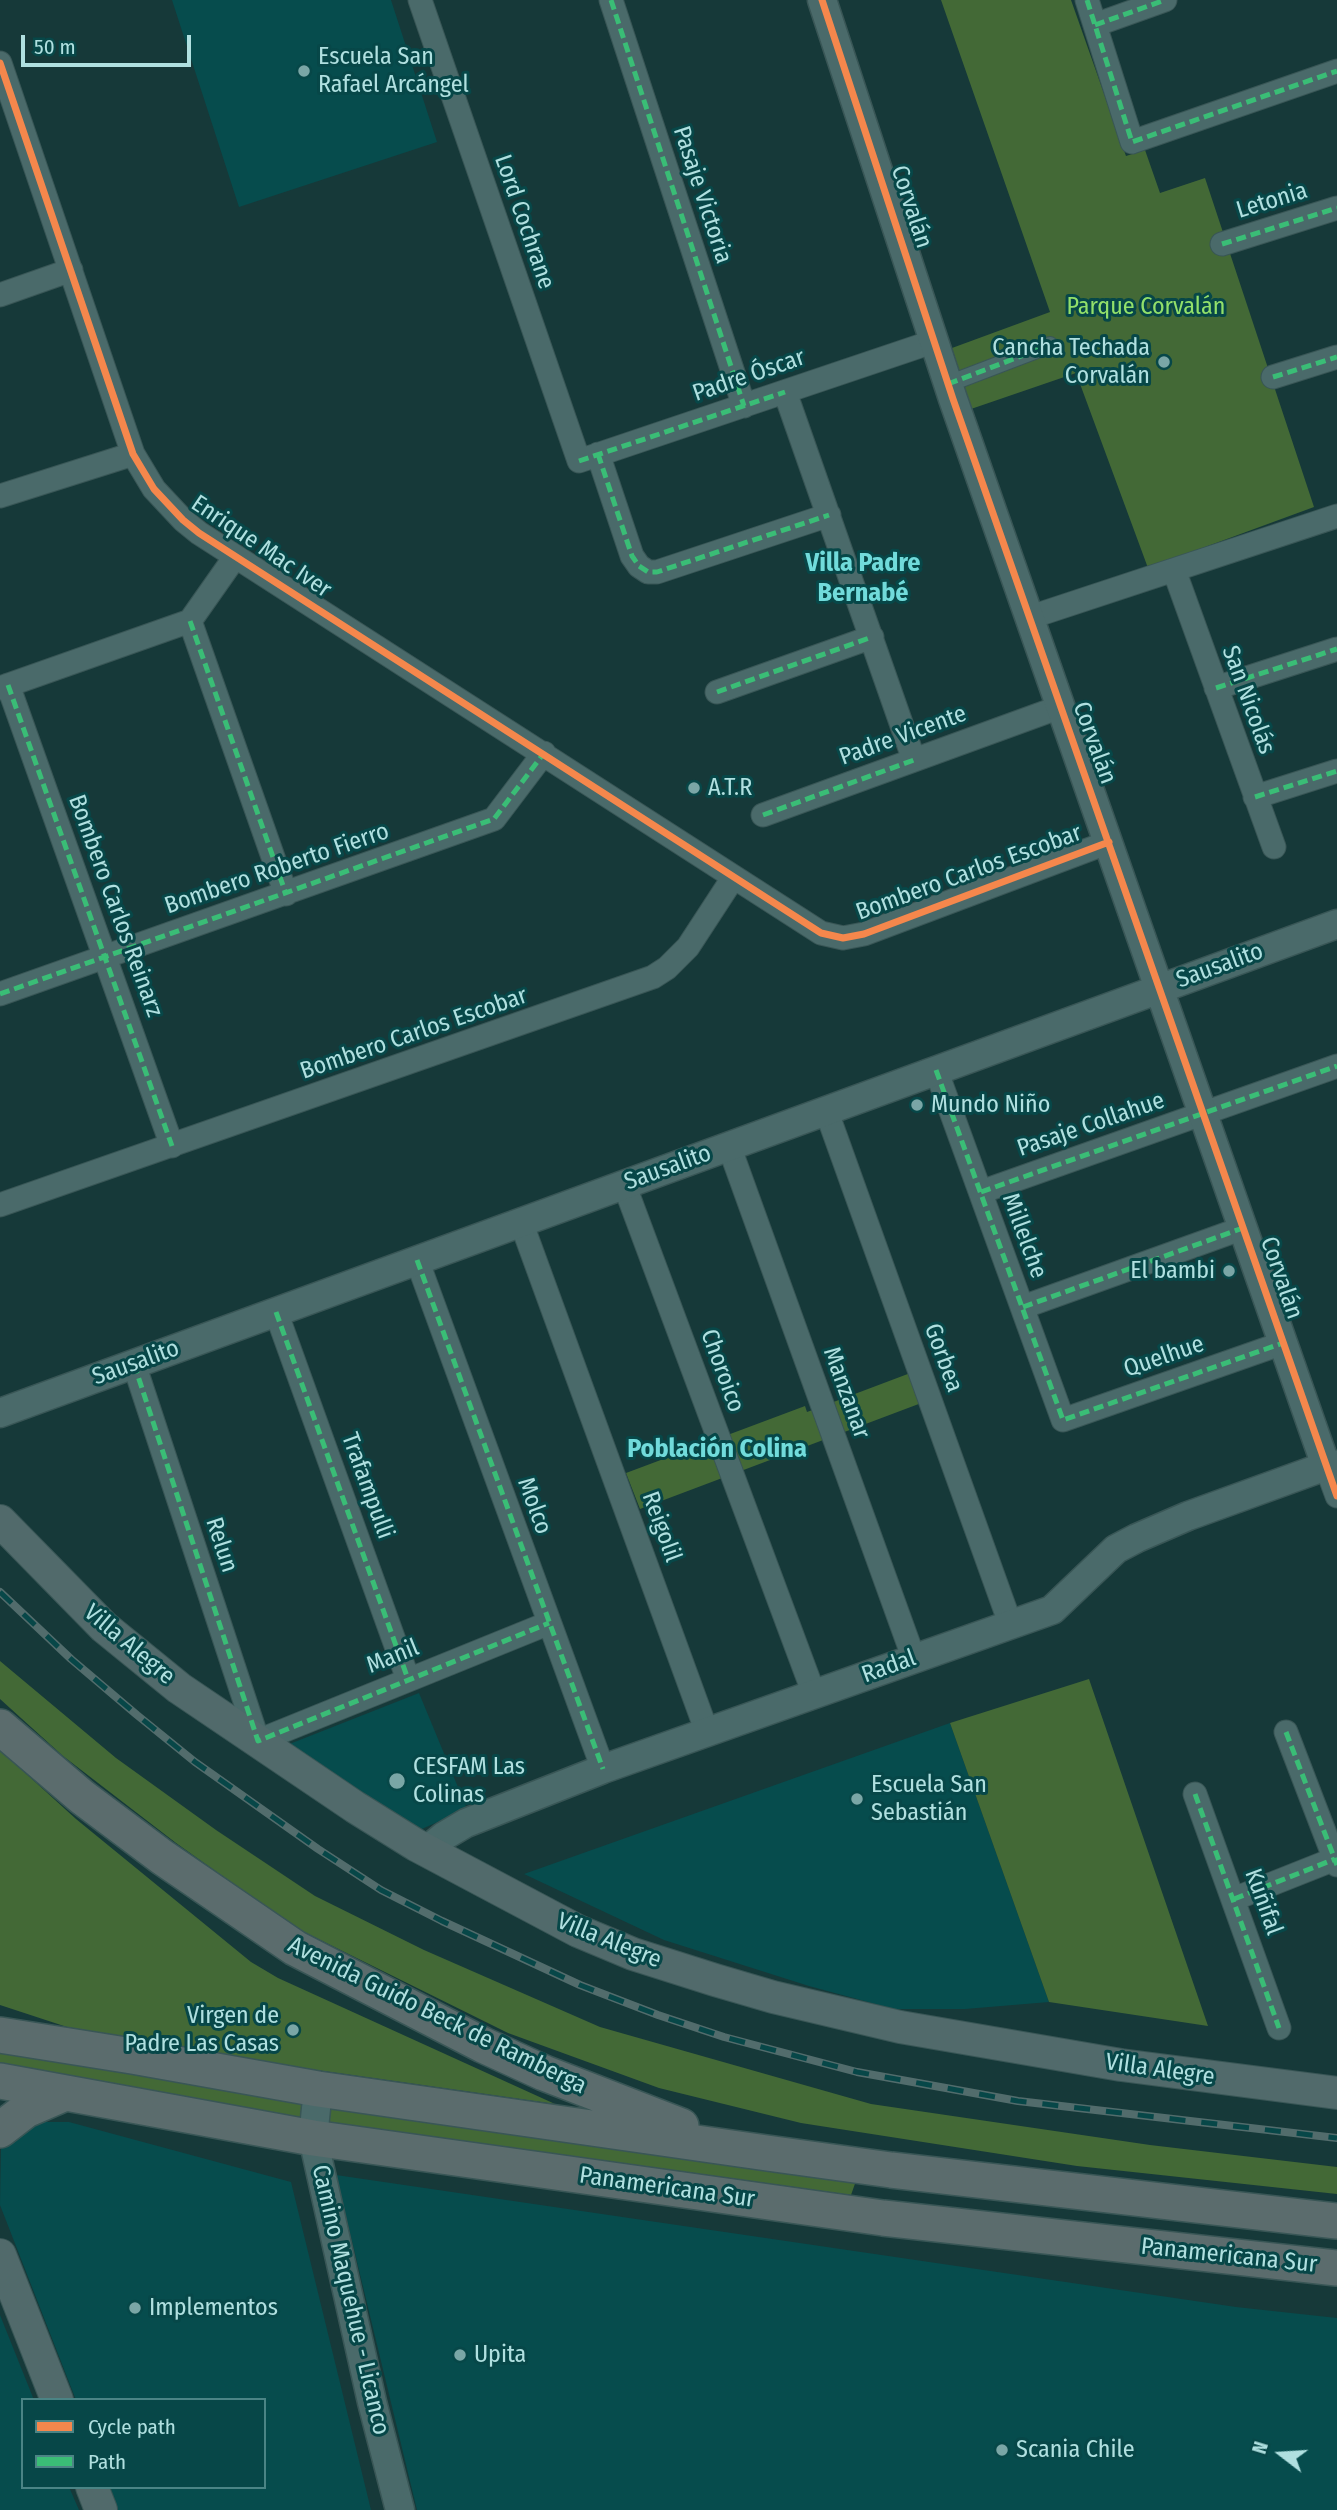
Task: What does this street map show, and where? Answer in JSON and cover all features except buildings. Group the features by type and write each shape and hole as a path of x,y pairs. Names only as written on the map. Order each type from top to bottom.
{"main road":[{"name":"Villa Alegre","path":"0,1521 104,1627 179,1688 355,1807 427,1850 578,1931 633,1954 773,1997 887,2024 1121,2065 1337,2093"},
{"name":"Avenida Guido Beck de Ramberga","path":"0,1727 82,1797 162,1857 295,1948 544,2073 659,2118 768,2153"},
{"name":"Panamericana Sur","path":"0,2024 16,2038 318,2089 891,2170 1337,2221"},
{"name":"Panamericana Sur","path":"0,2081 313,2138 883,2218 1337,2268"},
{"path":"0,2130 26,2110 64,2094"},
{"path":"883,2218 891,2170"},
{"path":"0,2255 56,2398"},
{"path":"93,2489 101,2510"}],"street":[{"name":"Lord Cochrane","path":"420,0 589,457 632,556 639,566 648,572 657,572 829,515"},
{"name":"Pasaje Victoria","path":"611,0 744,405"},
{"name":"Corvalán","path":"822,0 948,384 1283,1343 1332,1464 1337,1496"},
{"path":"1087,0 1132,142 1337,71"},
{"path":"1095,25 1165,0"},
{"name":"Enrique Mac Iver","path":"0,63 133,454 168,505 200,533 234,557 544,753 733,878"},
{"name":"Letonia","path":"1222,244 1337,208"},
{"path":"0,295 71,270"},
{"name":"Padre Óscar","path":"589,457 935,341"},
{"path":"948,384 1050,345"},
{"path":"1273,377 1337,357"},
{"path":"785,392 914,760"},
{"path":"0,496 133,454"},
{"path":"1031,617 1337,516"},
{"path":"4,686 190,621 234,557"},
{"name":"San Nicolás","path":"1174,570 1274,847"},
{"path":"190,621 286,894"},
{"path":"717,692 872,637"},
{"path":"1216,688 1337,649"},
{"name":"Bombero Carlos Reinarz","path":"4,686 172,1146"},
{"name":"Padre Vicente","path":"763,815 1060,707"},
{"name":"Bombero Roberto Fierro","path":"0,994 494,819 544,753"},
{"path":"1255,797 1337,771"},
{"name":"Bombero Carlos Escobar","path":"0,1205 653,977 667,968 688,947 733,878 821,933 843,938 853,937 1108,842"},
{"name":"Sausalito","path":"0,1413 1337,924"},
{"name":"Pasaje Collahue","path":"981,1192 1337,1066"},
{"name":"Millelche","path":"936,1070 1063,1420"},
{"name":"Gorbea","path":"826,1110 1010,1623"},
{"name":"Manzanar","path":"729,1146 914,1659"},
{"name":"Choroico","path":"624,1184 814,1694"},
{"name":"Reigolil","path":"521,1222 707,1732"},
{"path":"1023,1307 1243,1228"},
{"name":"Molco","path":"417,1260 603,1769"},
{"name":"Trafampulli","path":"276,1312 408,1679"},
{"name":"Quelhue","path":"1063,1420 1283,1343"},
{"name":"Relun","path":"134,1364 258,1741"},
{"name":"Radal","path":"427,1850 466,1823 603,1769 1052,1610 1116,1549 1137,1538 1188,1516 1332,1464"},
{"name":"Manil","path":"258,1741 549,1623"},
{"path":"1234,1899 1336,1861 1286,1732"},
{"name":"Kuñifal","path":"1195,1794 1279,2028"},
{"name":"Camino Maquehue - Licanco","path":"318,2089 313,2138 372,2402 400,2510"}],"shaded area":[{"name":"Escuela San Rafael Arcángel","path":"172,0 391,0 437,142 239,207"},
{"name":"CESFAM Las Colinas","path":"419,1693 467,1809 415,1832 287,1745"},
{"name":"Escuela San Sebastián","path":"950,1723 1049,2002 965,2009 894,2009 809,1986 664,1940 524,1874"},
{"path":"39,2122 69,2122 291,2182 371,2510 118,2510 111,2489 266,2489 266,2398 75,2398 0,2205 1,2149 12,2136"},
{"path":"336,2175 1236,2307 1337,2318 1337,2510 417,2510"},
{"path":"0,2315 33,2398 21,2398 21,2489 70,2489 79,2510 0,2510"}],"green space":[{"name":"Parque Corvalán","path":"941,0 1071,0 1126,156 1145,150 1160,193 1205,178 1314,507 1148,568 1076,373 971,409 952,348 1050,312"},
{"path":"913,1372 924,1402 640,1509 626,1473 805,1406 807,1412"},
{"path":"0,1661 116,1758 216,1830 315,1896 424,1950 600,2027 871,2104 1150,2145 1337,2167 1337,2194 1077,2166 801,2123 659,2088 508,2033 294,1927 176,1843 63,1756 0,1699"},
{"path":"1089,1679 1208,2026 1049,2002 950,1723"},
{"path":"0,1750 76,1819 251,1962 278,1978 555,2104 253,2061 132,2040 67,2027 0,2005"},
{"path":"0,2051 857,2178 851,2195 277,2115 0,2069"}],"railway":[{"path":"0,1592 71,1659 195,1762 318,1849 381,1890 580,1985 724,2037 857,2072 1018,2101 1337,2138"}],"marked path":[{"path":"611,0 744,406"},
{"path":"1087,0 1132,142 1337,71"},
{"path":"1095,25 1165,0"},
{"path":"1222,244 1337,208"},
{"path":"948,384 1050,345"},
{"path":"1273,377 1337,357"},
{"path":"579,461 785,392"},
{"path":"598,454 632,556 639,566 648,572 657,572 829,515"},
{"path":"190,621 286,894"},
{"path":"717,692 872,637"},
{"path":"1216,688 1337,649"},
{"path":"8,685 172,1146"},
{"path":"0,994 494,819 544,753"},
{"path":"763,815 914,760"},
{"path":"1255,797 1337,771"},
{"path":"981,1192 1337,1066"},
{"path":"936,1070 1063,1420 1283,1343"},
{"path":"1023,1307 1243,1228"},
{"path":"417,1260 603,1769"},
{"path":"276,1312 408,1679"},
{"path":"134,1364 258,1741 549,1623"},
{"path":"1286,1732 1337,1865"},
{"path":"1195,1794 1279,2028"},
{"path":"1234,1899 1335,1859"}],"cycle path":[{"path":"822,0 953,399 1337,1496"},
{"path":"0,63 133,454 154,489 199,533 821,933 843,938 864,934 1109,842"}],"place":[{"name":"Escuela San Rafael Arcángel","path":"304,71"},
{"name":"Cancha Techada Corvalán","path":"1164,362"},
{"name":"A.T.R","path":"694,788"},
{"name":"Mundo Niño","path":"917,1105"},
{"name":"El bambi","path":"1229,1271"},
{"name":"CESFAM Las Colinas","path":"397,1781"},
{"name":"Escuela San Sebastián","path":"857,1799"},
{"name":"Virgen de Padre Las Casas","path":"293,2030"},
{"name":"Implementos","path":"135,2308"},
{"name":"Upita","path":"460,2355"},
{"name":"Scania Chile","path":"1002,2450"}],"district":[{"name":"Villa Padre Bernabé","path":"863,579"},
{"name":"Población Colina","path":"717,1450"}]}
